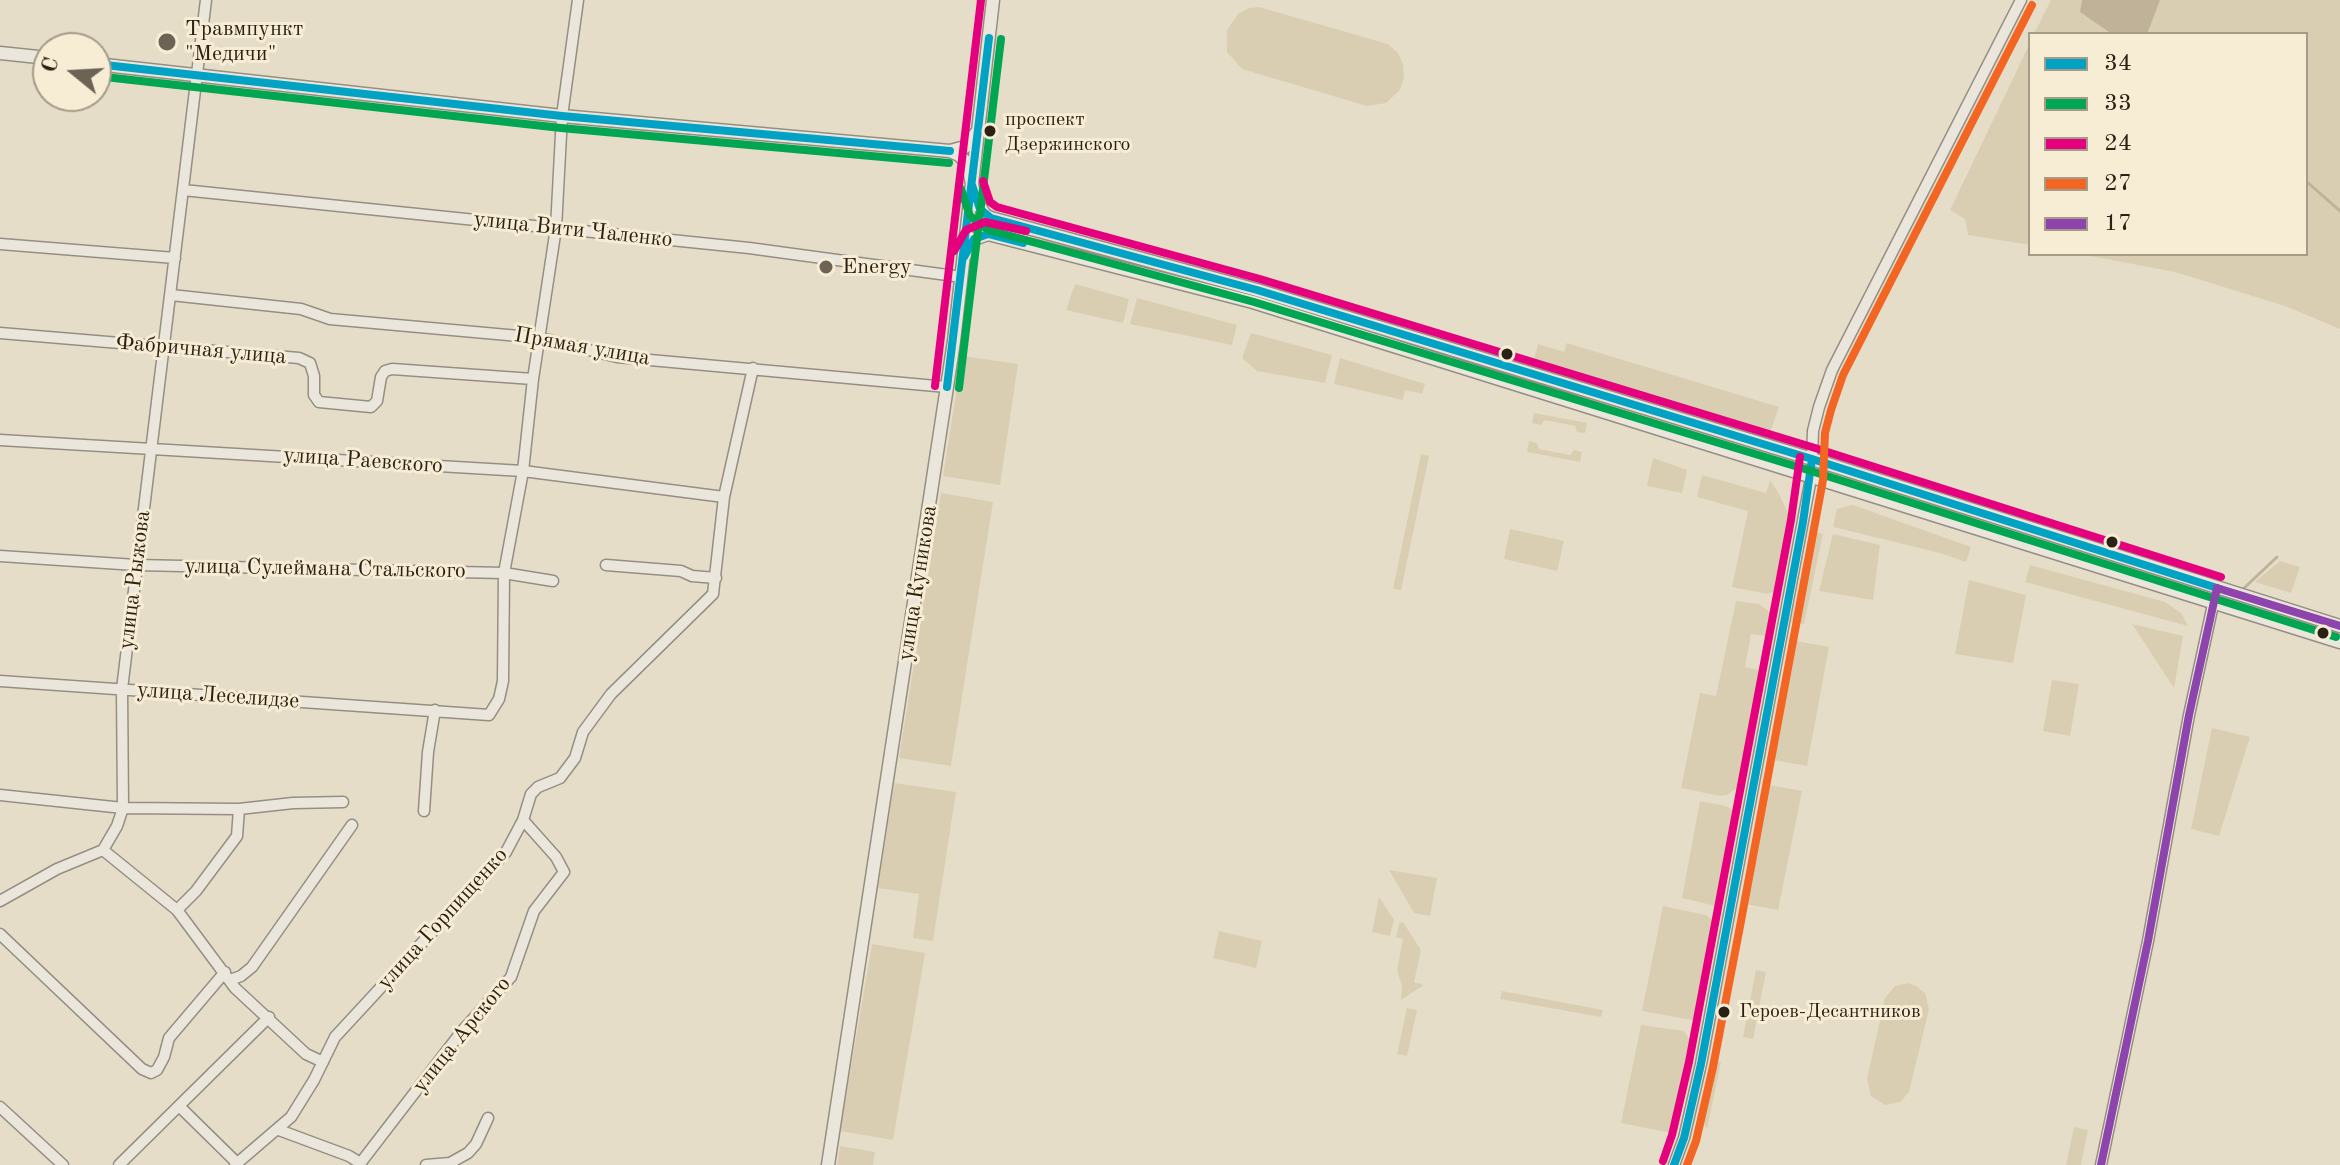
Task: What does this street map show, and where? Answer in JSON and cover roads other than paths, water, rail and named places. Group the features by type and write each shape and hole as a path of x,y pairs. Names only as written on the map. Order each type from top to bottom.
{"street":[{"name":"улица Рыжова","path":"103,850 123,808 122,689 206,0"},
{"path":"504,573 523,471 533,379 556,228 562,116 578,0"},
{"name":"улица Куникова","path":"828,1165 947,387 993,0"},
{"path":"1674,1165 1684,1138 1701,1064 1811,478 1813,431 1819,407 1832,370 2021,0"},
{"path":"0,53 32,56"},
{"path":"112,66 562,116 950,151 968,164 980,209 991,218"},
{"path":"950,151 965,147 979,129"},
{"name":"улица Вити Чаленко","path":"183,190 845,259 962,277"},
{"path":"969,222 991,218 1812,459 2215,594 2340,642"},
{"path":"969,222 988,234 1255,296 1811,478 2215,594 2340,626"},
{"path":"964,257 974,239 988,234"},
{"path":"0,244 175,258"},
{"name":"Прямая улица","path":"171,295 301,309 330,319 541,338 617,357 947,387"},
{"name":"Фабричная улица","path":"0,333 299,358 310,363 314,395 319,402 371,407 377,401 381,377 385,371 392,369 533,379"},
{"name":"улица Горпищенко","path":"236,1164 291,1117 335,1037 506,852 523,820 531,794 538,787 560,778 575,758 583,732 611,694 675,633 681,622 713,594 724,497 753,368"},
{"name":"улица Раевского","path":"0,440 523,471 724,497"},
{"name":"улица Сулеймана Стальского","path":"0,556 136,565 504,573 553,581"},
{"path":"606,565 681,571 692,576 716,578"},
{"name":"улица Леселидзе","path":"0,681 489,715 499,699 503,681 504,573"},
{"path":"2101,1165 2215,594"},
{"path":"424,811 428,752 435,710"},
{"path":"0,795 123,808 239,809 343,802"},
{"path":"177,910 196,891 237,836 239,809"},
{"name":"улица Арского","path":"360,1164 462,1031 511,977 534,911 564,872 556,857 523,820"},
{"path":"0,934 142,1069 151,1073 157,1070 164,1057 169,1038 228,976 241,976 252,967 352,825"},
{"path":"0,901 57,869 103,850 177,910 235,988 306,1054 323,1062"},
{"path":"119,1165 269,1017"},
{"path":"179,1106 236,1164"},
{"path":"0,1107 63,1165"},
{"path":"426,1165 450,1163 468,1153 476,1144 488,1118"},
{"path":"279,1130 337,1151 360,1164"}],"waterway":[{"path":"2308,183 2340,211"},
{"path":"2242,590 2277,557"}],"place":[{"name":"Травмпункт \"Медичи\"","path":"167,42"},
{"name":"проспект Дзержинского","path":"990,131"},
{"name":"Energy","path":"826,267"},
{"name":"Героев-Десантников","path":"1724,1012"}]}
